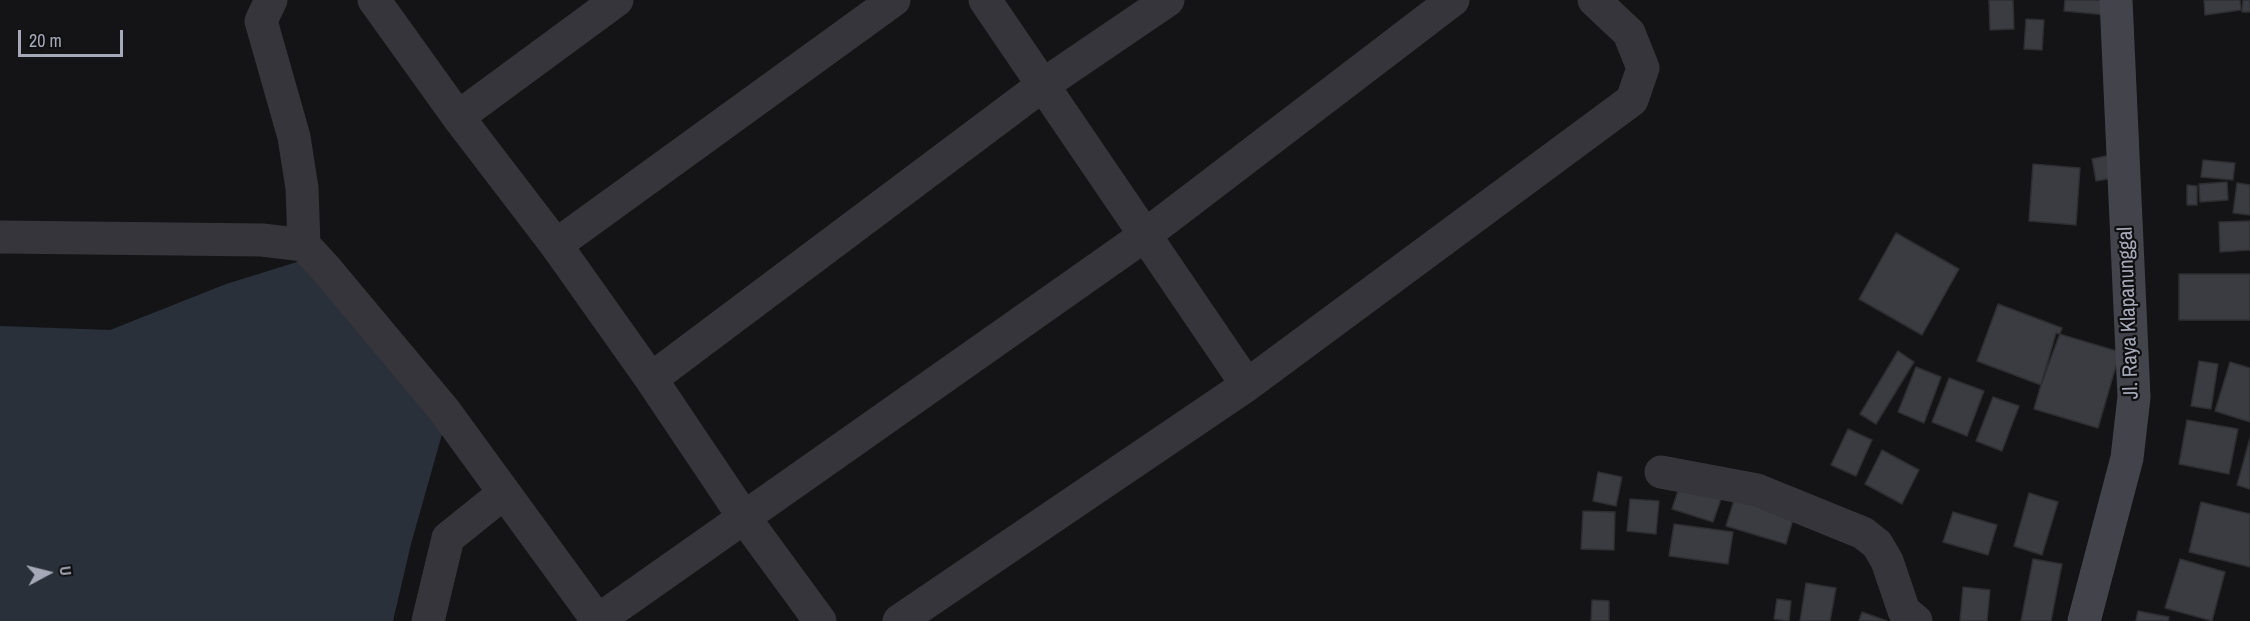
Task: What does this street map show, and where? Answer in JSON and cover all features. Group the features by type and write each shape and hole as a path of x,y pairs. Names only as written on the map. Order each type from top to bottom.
{"street":[{"path":"271,0 261,21 294,137 303,188 303,244"},
{"path":"374,0 458,117 556,245 651,379 743,516 820,621"},
{"path":"458,117 617,0"},
{"path":"556,245 894,0"},
{"path":"985,0 1247,385"},
{"path":"651,379 1043,85 1168,0"},
{"path":"0,237 262,240 303,244 444,410 597,621 743,516 1144,236 1453,0"},
{"path":"899,621 1247,385 1632,100 1643,68 1640,59 1629,33 1594,0"},
{"name":"Jl. Raya Klapanunggal","path":"2084,621 2127,458 2134,397 2116,0"},
{"path":"1661,472 1757,490 1863,533 1877,544 1887,561 1904,611 1916,621"},
{"path":"428,621 448,538 504,493"}],"shaded area":[{"path":"313,257 446,420 411,544 393,621 0,621 0,326 110,330 226,284"}],"building":[{"path":"1989,0 2013,0 2014,29 1990,30"},
{"path":"2065,0 2108,0 2107,15 2064,11"},
{"path":"2204,0 2240,0 2241,10 2205,15"},
{"path":"2243,0 2250,0 2250,12 2242,12"},
{"path":"2026,19 2044,20 2042,50 2024,49"},
{"path":"2110,155 2114,178 2096,181 2092,159"},
{"path":"2203,160 2235,163 2233,180 2201,177"},
{"path":"2033,164 2080,168 2076,225 2029,221"},
{"path":"2227,182 2228,200 2200,202 2199,184"},
{"path":"2237,183 2250,185 2250,215 2233,213"},
{"path":"2187,185 2197,186 2197,205 2187,205"},
{"path":"2250,221 2250,250 2220,252 2219,222"},
{"path":"1896,233 1959,269 1922,335 1859,299"},
{"path":"2179,274 2250,274 2250,320 2179,320"},
{"path":"1998,304 2062,328 2041,385 1977,361"},
{"path":"2056,333 2120,352 2098,428 2034,409"},
{"path":"1898,351 1914,362 1876,424 1860,414"},
{"path":"2199,361 2218,364 2211,409 2191,406"},
{"path":"2230,362 2250,368 2250,422 2215,411"},
{"path":"1916,367 1941,377 1924,423 1898,412"},
{"path":"1949,378 1984,391 1967,436 1932,422"},
{"path":"1993,397 2019,406 2002,451 1976,441"},
{"path":"2187,420 2238,429 2229,474 2179,464"},
{"path":"1848,429 1872,440 1856,476 1831,465"},
{"path":"2250,438 2250,489 2237,485"},
{"path":"1882,450 1919,470 1902,504 1865,484"},
{"path":"1598,472 1622,477 1616,506 1593,501"},
{"path":"1681,482 1722,496 1713,522 1672,509"},
{"path":"2029,493 2058,502 2042,555 2014,546"},
{"path":"1736,494 1795,512 1786,544 1726,526"},
{"path":"1630,499 1659,501 1656,534 1627,531"},
{"path":"2201,502 2250,514 2250,567 2189,552"},
{"path":"1583,511 1615,512 1614,550 1581,549"},
{"path":"1953,512 1997,525 1988,555 1943,542"},
{"path":"1674,524 1733,532 1728,564 1669,556"},
{"path":"2033,559 2062,564 2051,621 2021,621"},
{"path":"2180,559 2225,572 2212,621 2165,608"},
{"path":"1806,583 1836,588 1830,621 1800,621"},
{"path":"1963,587 1990,590 1987,621 1960,621"},
{"path":"1777,599 1791,601 1789,621 1774,619"},
{"path":"1592,600 1609,601 1609,621 1591,621"},
{"path":"2138,611 2169,617 2168,621 2136,621"},
{"path":"1862,612 1887,621 1859,621"}]}
